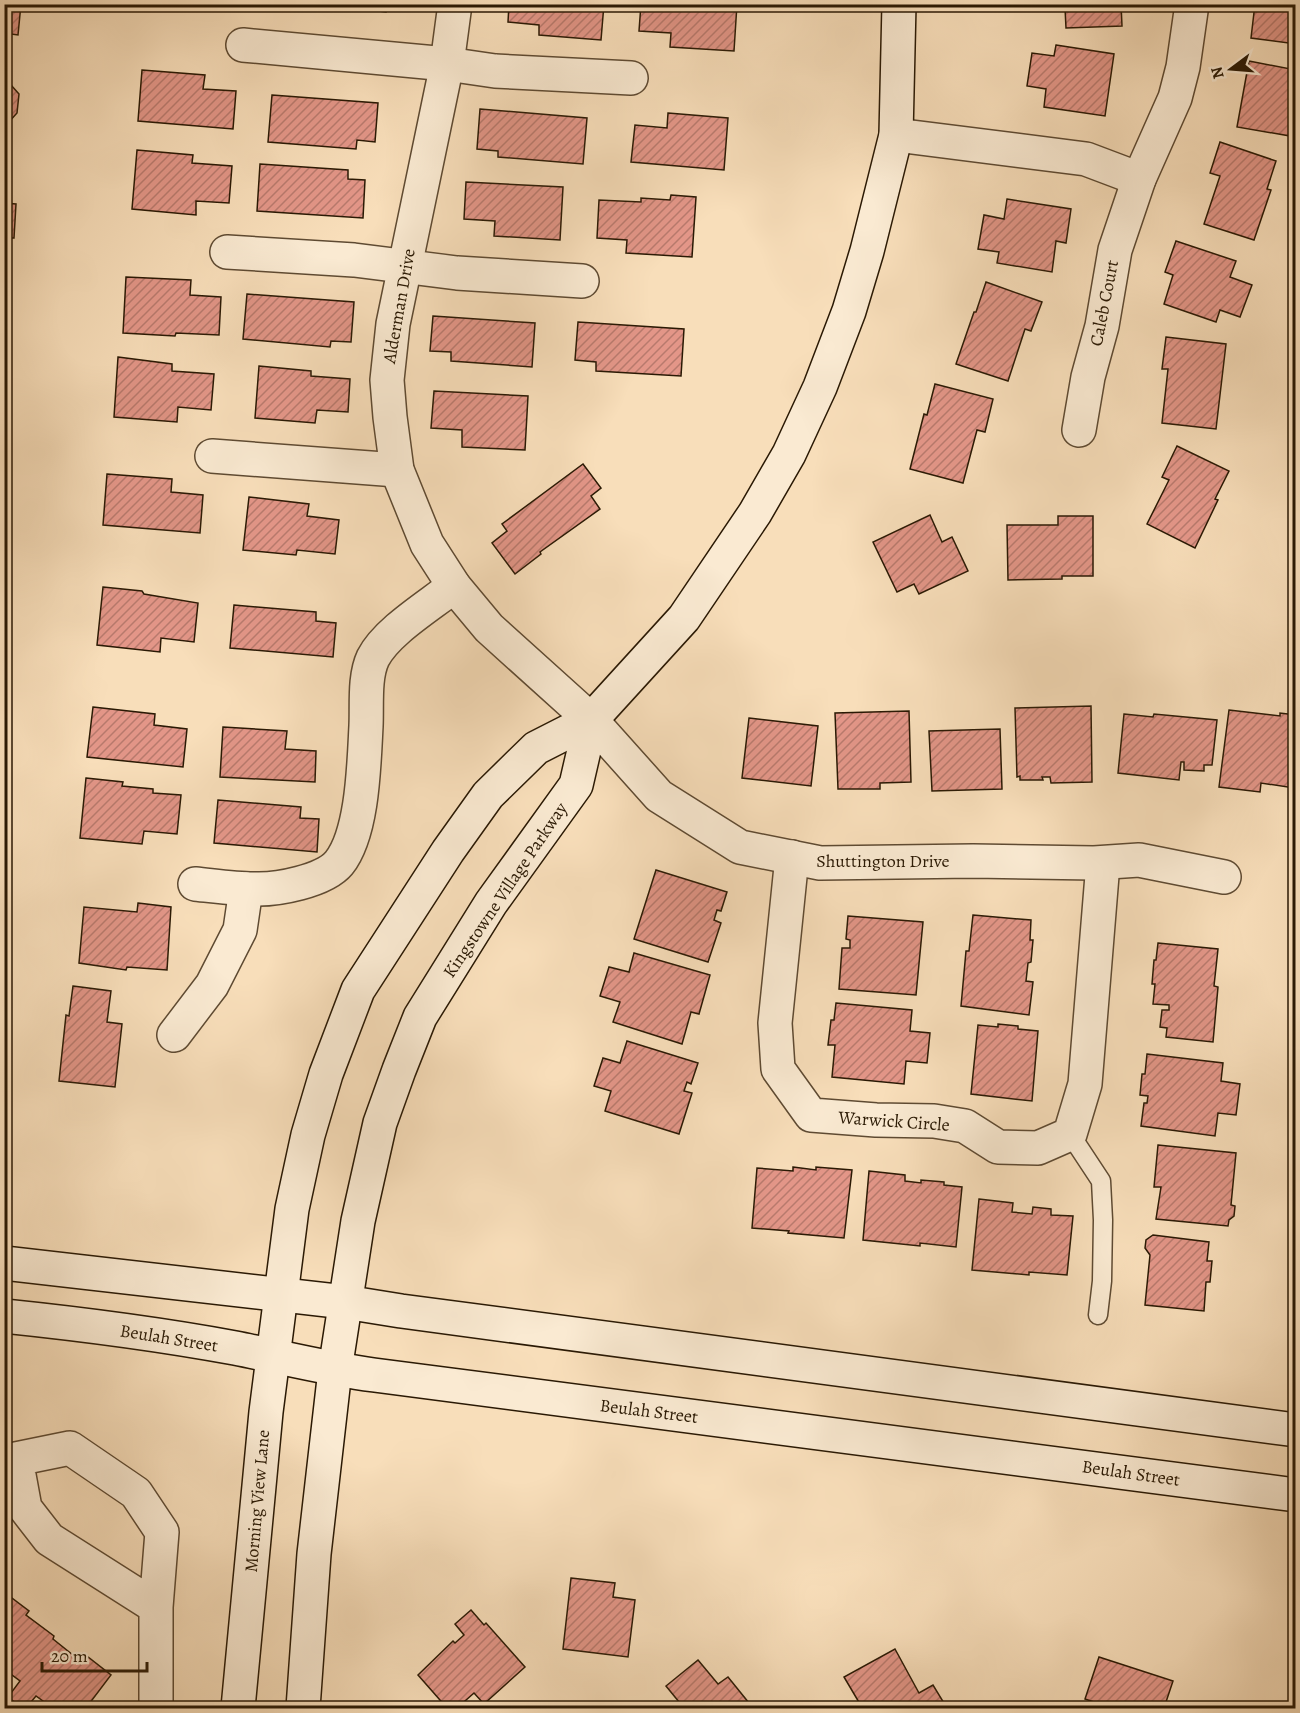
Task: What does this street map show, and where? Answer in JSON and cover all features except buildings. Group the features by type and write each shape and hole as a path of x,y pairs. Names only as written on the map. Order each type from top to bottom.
{"street":[{"name":"Alderman Drive","path":"455,4 447,64 393,324 387,380 398,470 427,544 454,586 489,628 591,720"},
{"name":"Kingstowne Village Parkway","path":"280,1294 292,1209 308,1135 326,1074 358,990 448,851 488,795 536,748 591,720 684,618 755,513 789,454 820,387 849,311 867,251 896,135 899,4"},
{"name":"Caleb Court","path":"1079,430 1088,377 1102,326 1115,250 1139,179 1175,98 1183,67 1192,4"},
{"path":"243,45 447,64 495,71 631,78"},
{"path":"896,135 1086,159 1139,179"},
{"path":"227,252 354,260 457,273 582,281"},
{"path":"212,456 398,470"},
{"path":"195,884 257,890 317,878 338,864 349,845 360,803 368,678 372,661 384,641 454,586"},
{"name":"Kingstowne Village Parkway","path":"335,1370 358,1221 380,1123 399,1070 420,1017 491,903 576,785 591,720"},
{"name":"Shuttington Drive","path":"591,720 659,796 740,847 820,863 1139,861 1224,876"},
{"name":"Warwick Circle","path":"792,857 776,1023 778,1069 811,1115 876,1120 934,1121 965,1126 998,1147 1038,1148 1070,1134"},
{"path":"1070,1134 1085,1084 1103,863"},
{"path":"174,1035 212,985 240,930 246,889"},
{"path":"4,1263 345,1302 1296,1430"},
{"name":"Morning View Lane","path":"238,1708 266,1412 280,1294"},
{"name":"Beulah Street","path":"4,1316 57,1321 234,1348 335,1370 1296,1495"},
{"path":"303,1708 314,1554 335,1370"},
{"path":"156,1607 49,1539 25,1508 16,1460 70,1448 136,1493 162,1532 156,1607 156,1708"}],"lane":[{"path":"1070,1134 1101,1181 1102,1281 1098,1315"}]}
